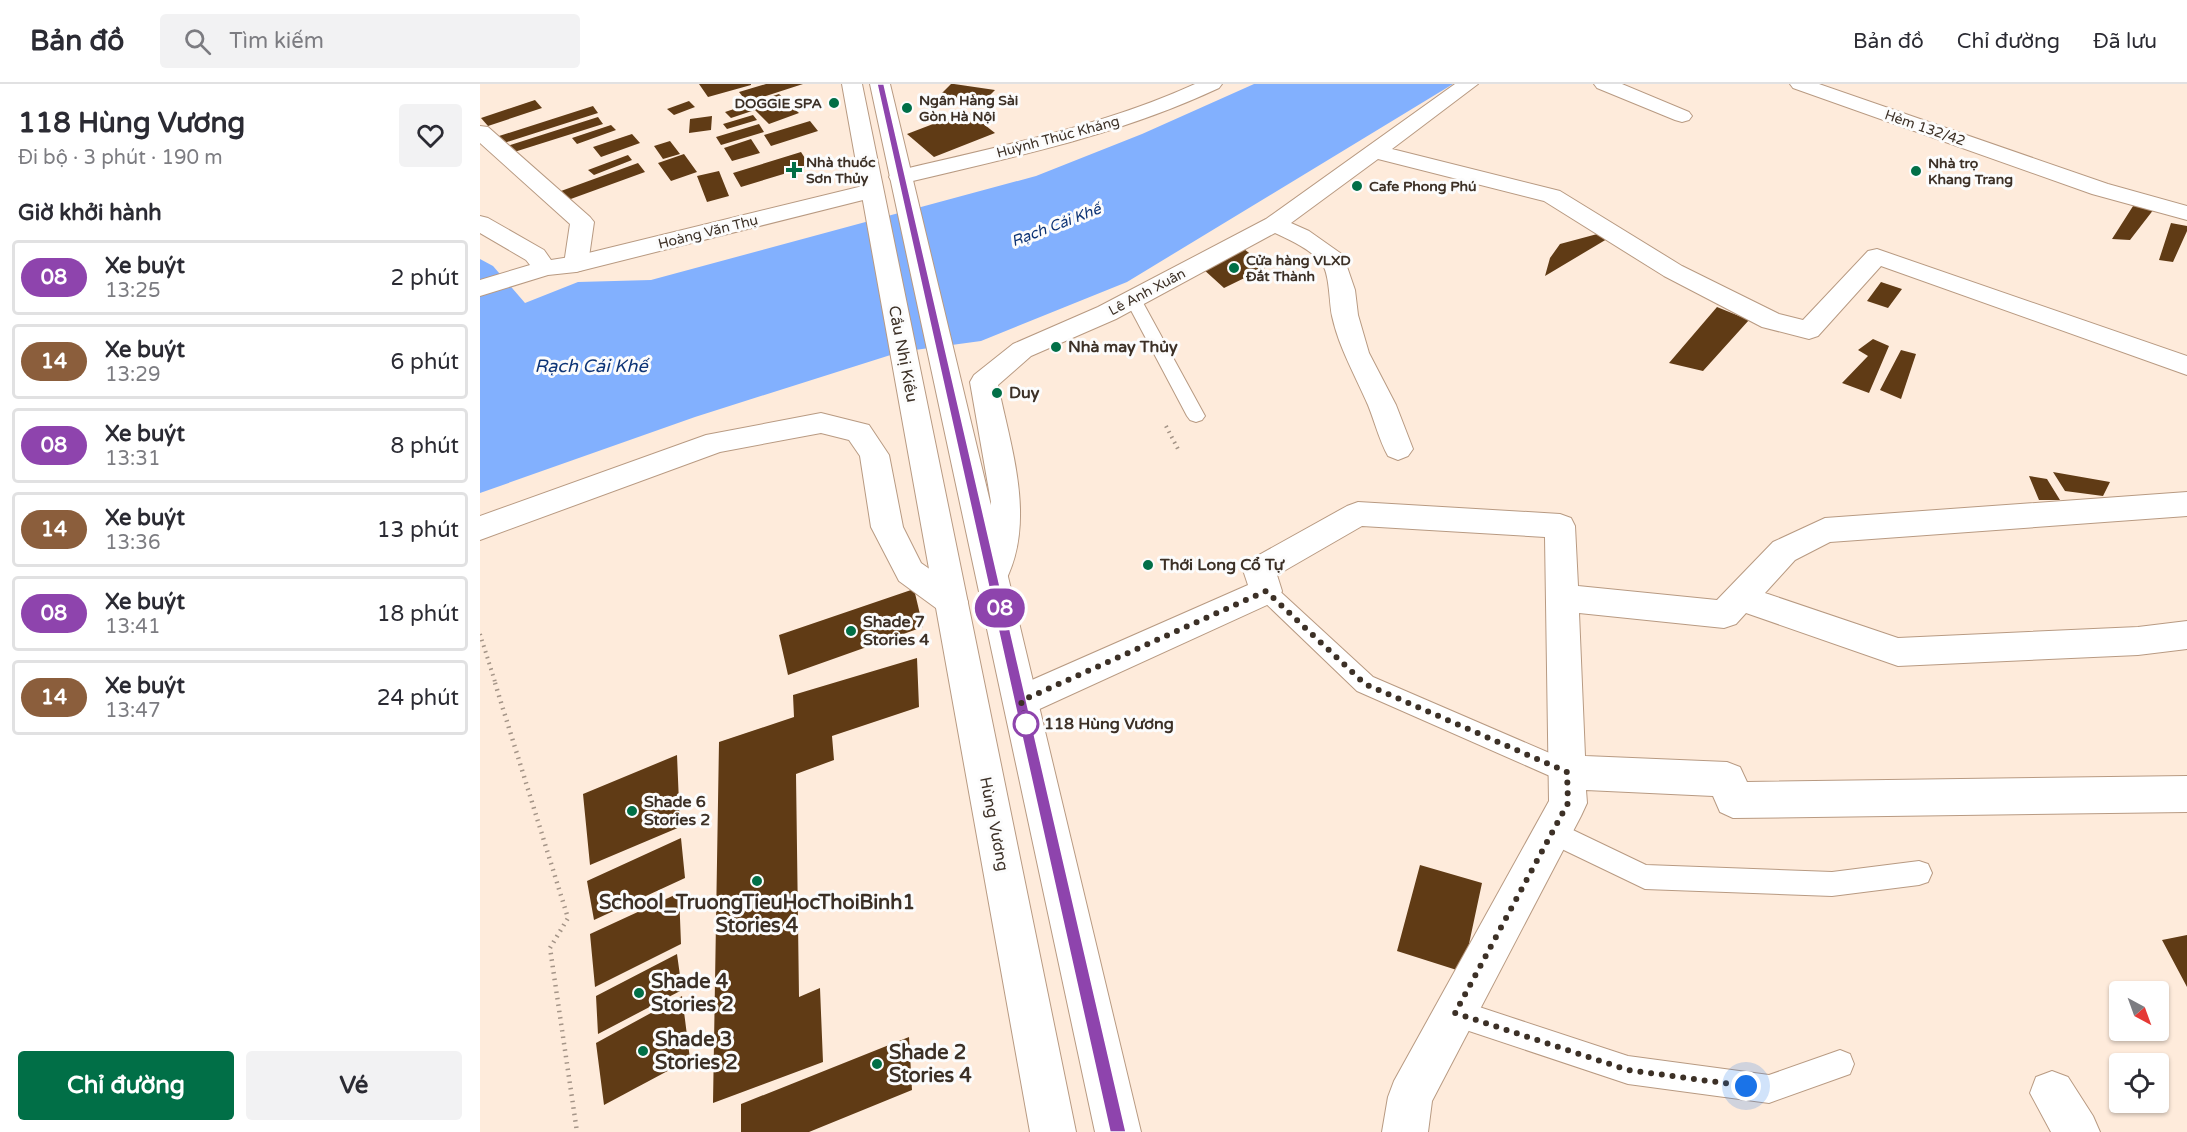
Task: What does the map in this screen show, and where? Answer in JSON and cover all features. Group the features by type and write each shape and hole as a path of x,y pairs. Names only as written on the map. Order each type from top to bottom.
{"main road":[{"name":"Cầu Nhị Kiều","path":"852,84 936,516"},
{"path":"880,84 1118,1132"},
{"name":"Huỳnh Thúc Kháng","path":"902,185 1130,118 1212,84"},
{"name":"Lê Anh Xuân","path":"993,575 1001,547 1006,502 984,382 1023,350 1107,313 1274,224 1467,84"},
{"path":"1604,84 1682,116"},
{"name":"Hẻm 132/42","path":"1800,84 2100,189 2187,213"},
{"path":"480,132 582,222 576,264"},
{"path":"1373,151 1552,196 1673,271 1771,321 1809,330 1876,256 2187,366"},
{"name":"Hoàng Văn Thụ","path":"480,288 545,268 576,264 871,191"},
{"path":"480,222 535,255 545,268"},
{"path":"1274,224 1301,236 1334,260 1342,290 1345,315 1356,353 1382,405 1398,449"},
{"path":"480,528 716,442 821,423 859,432 874,455 887,527 910,572 952,602"},
{"path":"1562,598 1724,614 1784,551 1824,530 2187,504"},
{"path":"1021,701 1266,591 1259,570 1358,514 1560,526 1568,803 1410,1097 1405,1132"},
{"name":"Hùng Vương","path":"936,516 1053,1132"},
{"path":"1741,598 1898,652 2138,641 2187,635"},
{"path":"1567,772 1727,779 1733,800 2187,794"},
{"path":"2052,1093 2077,1132"}],"lane":[{"path":"1133,299 1196,416"},
{"path":"1266,591 1365,684 1567,772"},
{"path":"1552,832 1645,877 1832,884 1919,873"},
{"path":"1455,1013 1628,1070 1769,1089 1840,1064"}],"path":[{"path":"480,634 568,918 550,948 577,1132"}],"water":[{"name":"Rạch Cái Khế","path":"1254,84 1453,84 1127,282 981,341 900,352 695,417 480,493 480,259 493,266 525,303 578,282 651,280 1036,176 1142,134"}],"building":[{"path":"699,84 751,84 751,85 708,97"},
{"path":"766,84 803,84 747,102 739,92"},
{"path":"951,84 995,90 982,103 938,97"},
{"path":"779,94 799,113 769,124 755,110 731,118 725,112"},
{"path":"535,100 542,108 488,126 481,118"},
{"path":"689,101 695,107 674,115 667,109"},
{"path":"593,106 598,113 504,143 499,136"},
{"path":"967,111 995,133 934,157 907,134"},
{"path":"753,115 757,120 727,129 723,124"},
{"path":"712,116 711,130 689,133 690,119"},
{"path":"598,117 603,124 511,153 507,146"},
{"path":"810,121 818,131 771,146 764,135"},
{"path":"759,124 764,132 721,145 716,137"},
{"path":"611,125 616,130 577,144 572,138"},
{"path":"632,134 640,143 601,157 593,147"},
{"path":"751,139 760,153 732,161 724,148"},
{"path":"670,141 680,154 663,159 654,146"},
{"path":"801,152 810,166 741,187 733,173"},
{"path":"684,154 697,172 671,181 658,163"},
{"path":"628,155 632,160 594,175 588,170"},
{"path":"638,163 645,172 568,200 561,191"},
{"path":"719,171 729,196 707,202 697,176"},
{"path":"2135,203 2154,209 2130,240 2112,239"},
{"path":"2171,223 2187,226 2187,231 2173,262 2159,260"},
{"path":"1601,233 1607,239 1545,276 1550,258 1560,244"},
{"name":"Cửa hàng VLXD Đắt Thành","path":"1244,249 1267,267 1224,288 1202,268"},
{"path":"1881,282 1902,289 1888,308 1867,301"},
{"path":"1717,307 1749,320 1703,371 1669,363"},
{"path":"1873,339 1889,346 1869,393 1842,383 1868,356 1858,350"},
{"path":"1901,350 1916,354 1901,399 1880,390"},
{"path":"2053,472 2110,482 2103,496 2065,491"},
{"path":"2029,476 2047,479 2060,500 2039,500"},
{"name":"Shade 7 Stories 4","path":"914,589 923,627 788,675 779,635"},
{"name":"School_TruongTieuHocThoiBinh1 Stories 4","path":"917,658 919,707 832,736 834,760 796,774 799,997 820,988 823,1062 713,1103 719,742 794,717 793,695"},
{"name":"Shade 6 Stories 2","path":"677,755 680,827 590,865 583,794"},
{"path":"681,838 685,878 594,920 587,881"},
{"path":"1420,865 1482,883 1463,972 1397,951"},
{"path":"679,893 681,944 595,987 590,934"},
{"path":"2187,935 2187,987 2162,940"},
{"name":"Shade 4 Stories 2","path":"677,954 682,990 598,1034 596,996"},
{"name":"Shade 3 Stories 2","path":"682,996 690,1059 604,1105 596,1043"},
{"name":"Shade 2 Stories 4","path":"909,1037 912,1090 809,1132 741,1132 741,1104"}],"bus line":[{"name":"08","path":"880,84 1118,1132"}],"place":[{"name":"DOGGIE SPA","path":"834,103"},
{"name":"Ngân Hàng Sài Gòn Hà Nội","path":"907,108"},
{"name":"Nhà thuốc Sơn Thủy","path":"794,170"},
{"name":"Nhà trọ Khang Trang","path":"1916,171"},
{"name":"Cafe Phong Phú","path":"1357,186"},
{"name":"Cửa hàng VLXD Đắt Thành","path":"1234,268"},
{"name":"Nhà may Thủy","path":"1056,347"},
{"name":"Duy","path":"997,393"},
{"name":"Thới Long Cổ Tự","path":"1148,565"},
{"name":"Shade 7 Stories 4","path":"851,631"},
{"name":"118 Hùng Vương","path":"1026,724"},
{"name":"Shade 6 Stories 2","path":"632,811"},
{"name":"School_TruongTieuHocThoiBinh1 Stories 4","path":"757,881"},
{"name":"Shade 4 Stories 2","path":"639,993"},
{"name":"Shade 3 Stories 2","path":"643,1051"},
{"name":"Shade 2 Stories 4","path":"877,1064"}],"route":[{"path":"1026,724 1021,701 1266,591 1365,684 1567,772 1568,803 1455,1013 1628,1070 1746,1086"}]}
